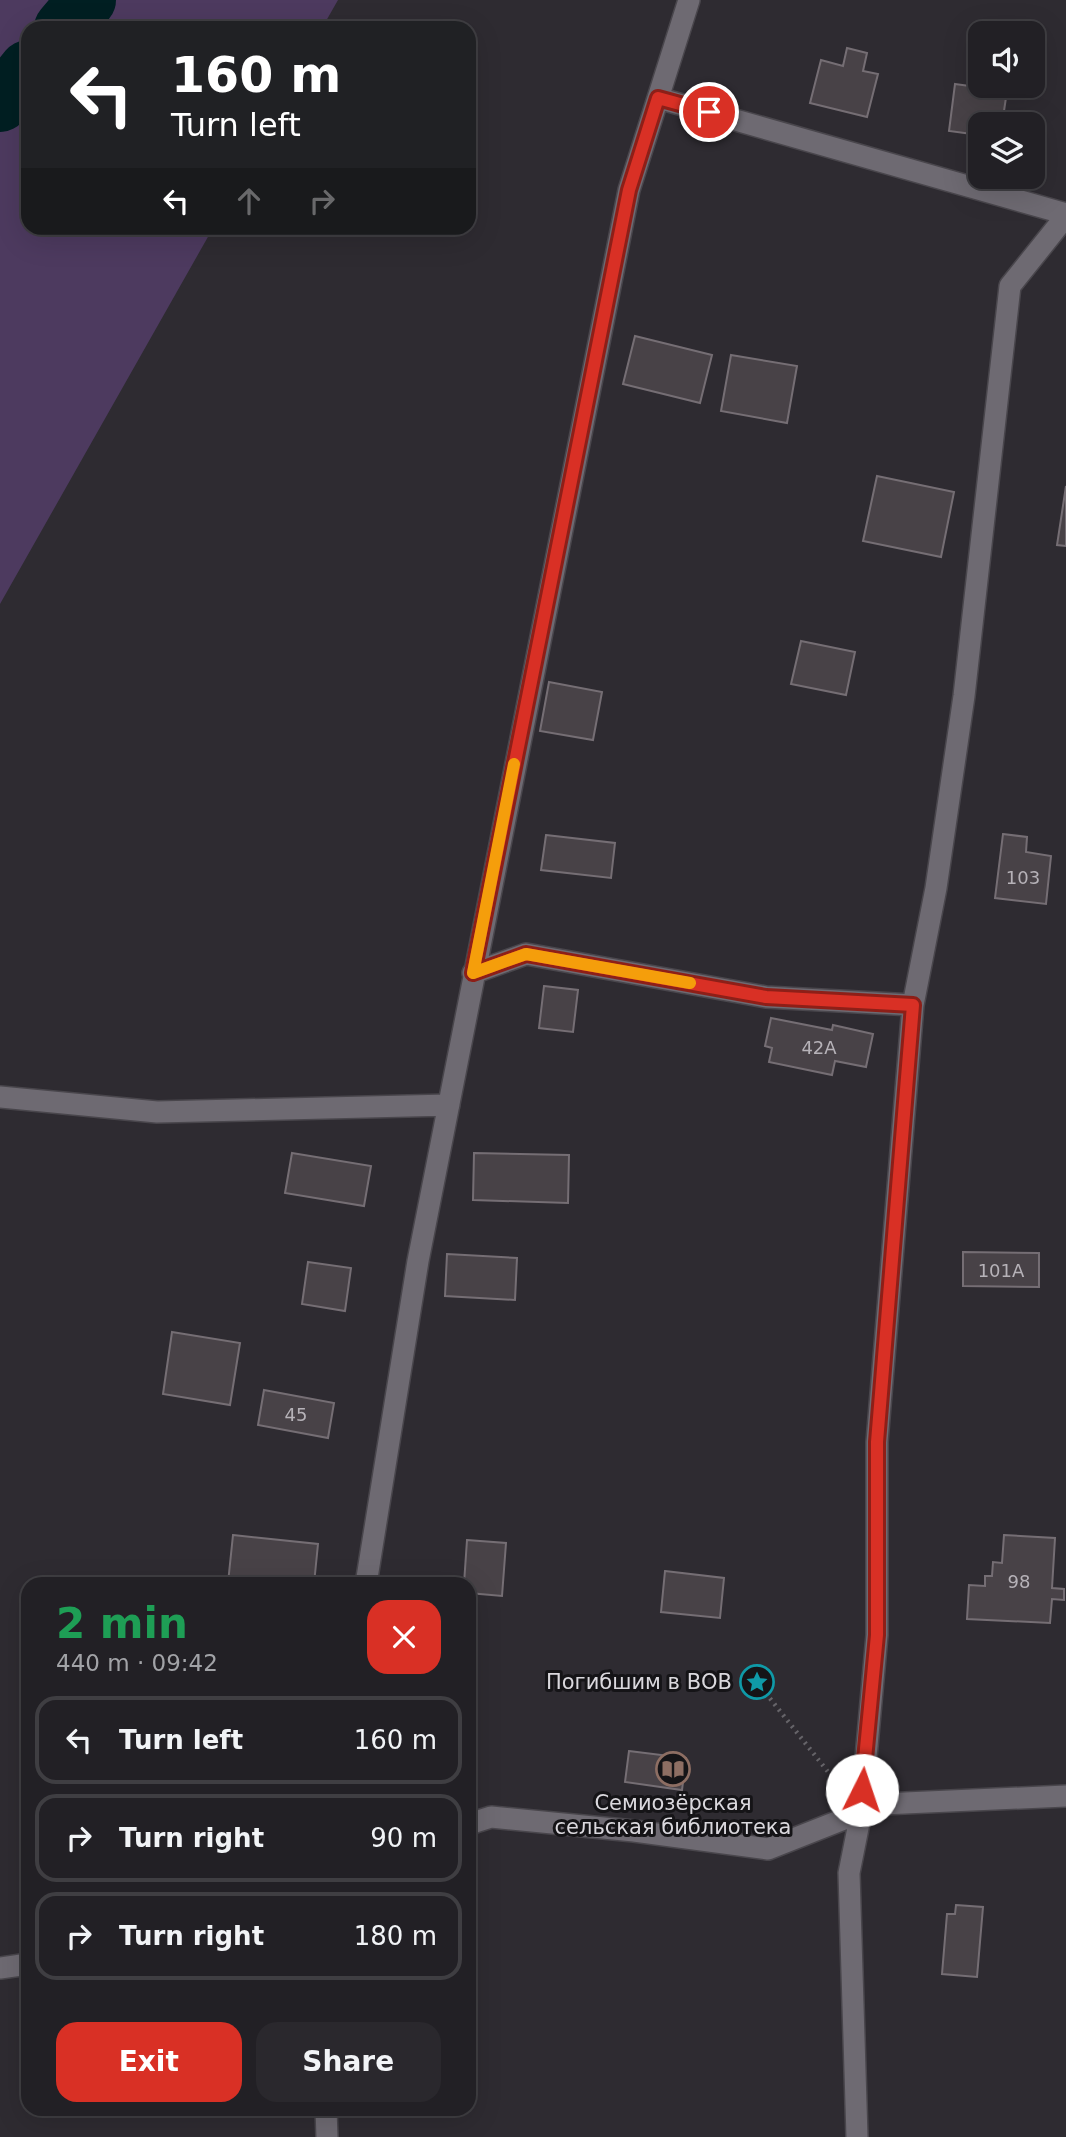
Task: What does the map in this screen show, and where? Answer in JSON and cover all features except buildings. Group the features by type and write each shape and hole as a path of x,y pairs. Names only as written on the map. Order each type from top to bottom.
{"street":[{"path":"367,1577 418,1261 629,190 689,0"},
{"path":"658,98 1066,215 1010,286 964,696 936,888 913,1005 878,1428 877,1635 861,1813 849,1873 857,2137"},
{"path":"473,973 526,954 766,997 913,1005"},
{"path":"0,1097 156,1112 449,1105"},
{"path":"476,1821 491,1816 634,1830 768,1849 882,1804 1066,1796"},
{"path":"0,1968 21,1965"},
{"path":"326,2116 327,2137"}],"path":[{"path":"757,1682 861,1813"}],"shaded area":[{"path":"0,0 338,0 326,21 21,21 21,235 209,235 0,604"}],"waterway":[{"path":"69,21 87,0"},
{"path":"0,103 21,78"}],"slow traffic":[{"path":"514,764 473,973 526,954 690,983"}],"place":[{"name":"Погибшим в ВОВ","path":"757,1682"},
{"name":"Семиозёрская сельская библиотека","path":"673,1769"}],"route":[{"path":"709,112 658,98 629,190 473,973 526,954 766,997 913,1005 877,1442 877,1635 862,1790"}]}
